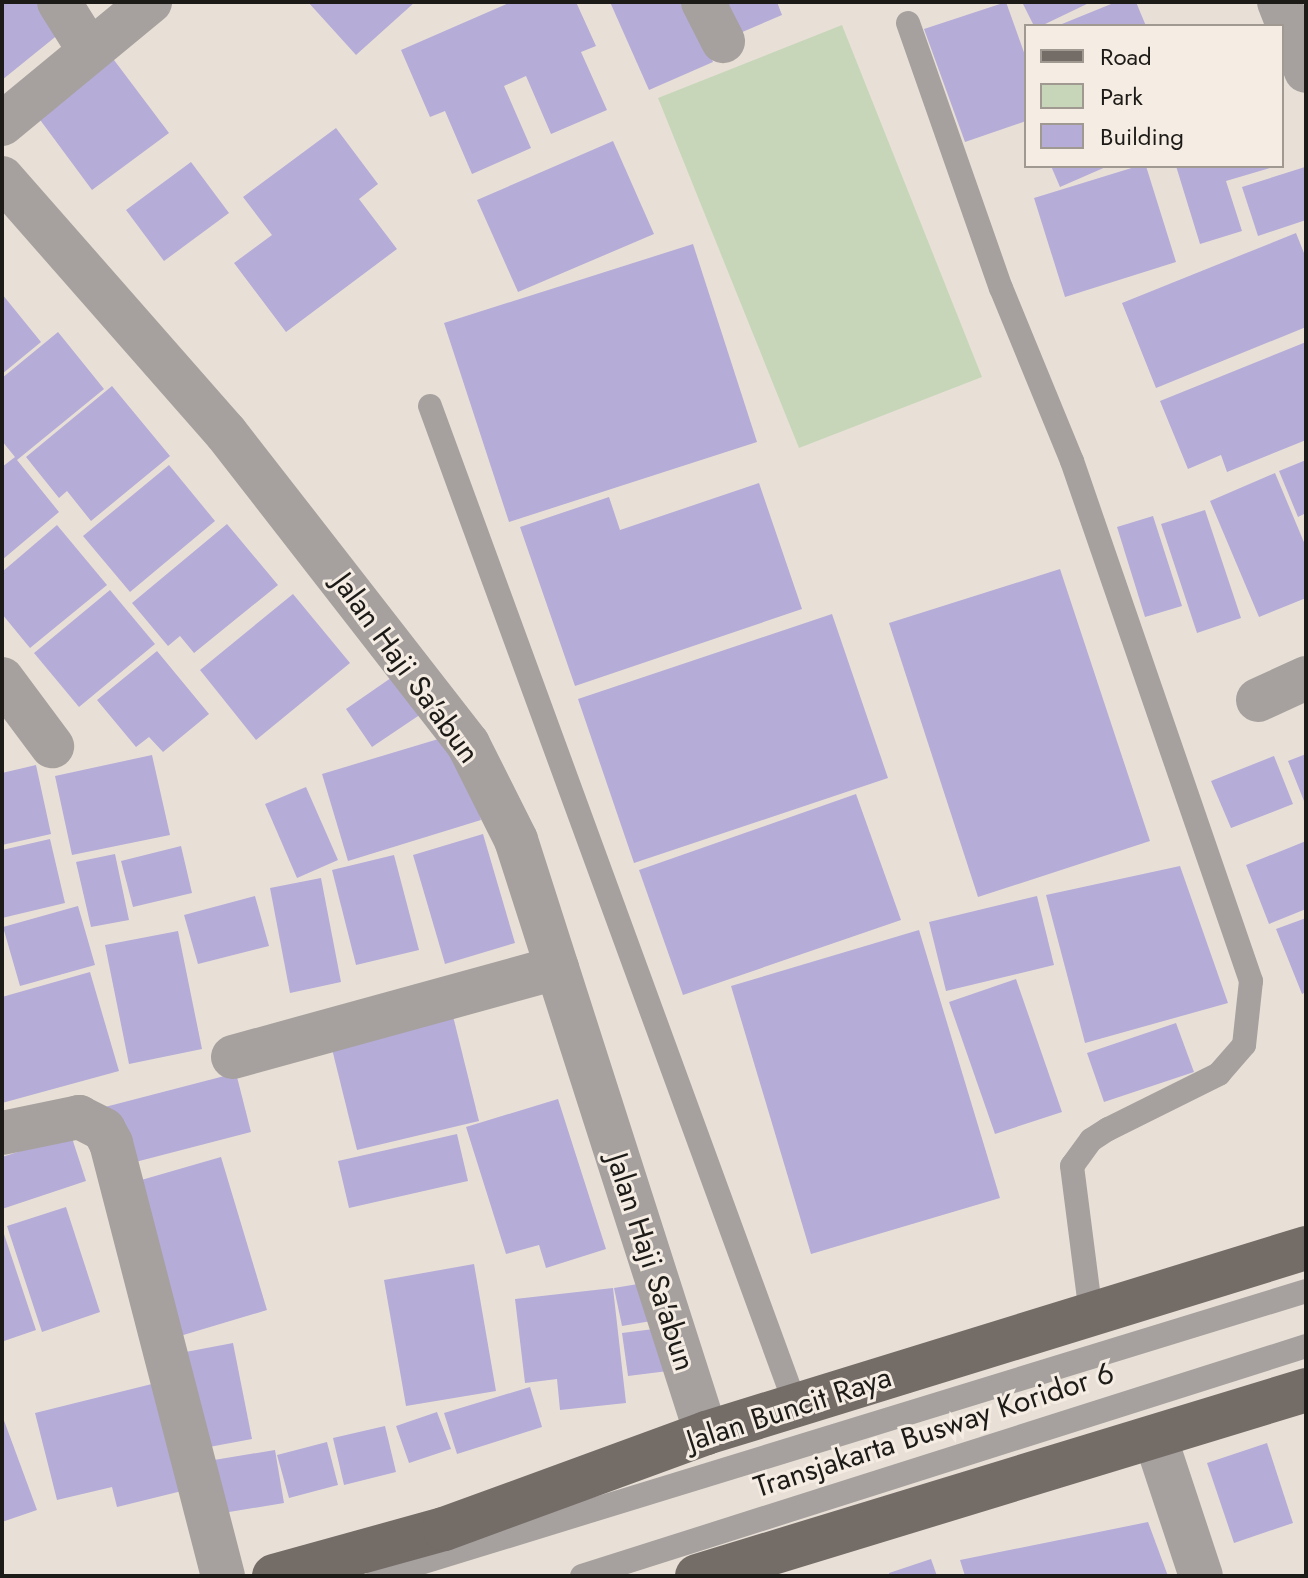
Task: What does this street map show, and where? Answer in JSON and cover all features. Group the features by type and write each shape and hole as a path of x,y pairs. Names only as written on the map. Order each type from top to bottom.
{"main road":[{"name":"Jalan Buncit Raya","path":"274,1576 444,1529 706,1433 1306,1248"},
{"path":"697,1576 1306,1390"}],"street":[{"path":"59,2 89,50"},
{"path":"2,124 150,2"},
{"path":"703,2 723,41"},
{"path":"1279,2 1306,71"},
{"name":"Jalan Haji Sa'abun","path":"8,198 226,433 468,744 516,840 706,1433"},
{"path":"1258,700 1306,678"},
{"path":"2,679 52,746"},
{"path":"233,1057 557,968"},
{"path":"2,1133 79,1117 104,1130 111,1143 223,1576"},
{"path":"1155,1437 1201,1576"}],"lane":[{"path":"908,23 1001,288 1072,461 1251,981 1244,1045 1219,1074 1108,1129 1091,1140 1072,1166 1091,1314"},
{"path":"430,406 796,1406"},
{"name":"Transjakarta Busway Koridor 6","path":"378,1576 1306,1291"},
{"name":"Transjakarta Busway Koridor 6","path":"582,1576 1306,1346"}],"green space":[{"path":"842,25 982,377 799,448 658,98"}],"building":[{"path":"2,2 52,2 70,25 2,80"},
{"path":"308,2 415,2 356,55"},
{"path":"511,2 576,2 596,46 581,52 607,110 551,134 526,76 504,86 531,148 472,174 445,111 430,117 401,50"},
{"path":"610,2 687,2 713,62 649,90"},
{"path":"710,2 777,2 782,15 726,39"},
{"path":"1006,2 1024,52 1024,122 965,142 924,29"},
{"path":"1022,2 1091,2 1045,24 1033,24"},
{"path":"1116,2 1136,2 1145,24 1062,24"},
{"path":"111,56 169,133 92,190 35,113"},
{"path":"336,128 378,184 359,199 397,249 286,332 234,263 272,235 243,197"},
{"path":"613,141 654,234 518,292 477,200"},
{"path":"191,162 229,213 164,261 126,210"},
{"path":"1305,167 1306,220 1258,236 1242,187"},
{"path":"1052,168 1103,168 1060,187"},
{"path":"1132,168 1147,168 1176,262 1065,297 1034,198"},
{"path":"1177,168 1270,168 1226,181 1242,231 1200,244"},
{"path":"1296,233 1306,258 1306,327 1156,388 1122,303"},
{"path":"693,244 757,442 509,522 444,323"},
{"path":"2,294 41,342 2,374"},
{"path":"58,332 104,389 17,460 59,512 2,560 2,467 15,457 2,441 2,378"},
{"path":"1306,342 1306,440 1227,472 1221,455 1188,469 1160,401"},
{"path":"112,386 170,456 91,521 67,491 59,498 26,457"},
{"path":"1306,460 1306,513 1298,517 1279,471"},
{"path":"169,465 215,521 130,592 83,536"},
{"path":"1275,473 1306,547 1306,598 1259,617 1210,501"},
{"path":"759,483 802,609 575,686 520,527 609,497 620,530"},
{"path":"1205,510 1241,618 1197,633 1161,524"},
{"path":"1153,516 1182,606 1145,617 1117,527"},
{"path":"227,524 278,585 194,653 180,636 168,646 132,603"},
{"path":"57,525 107,585 30,648 2,614 2,572"},
{"path":"1060,569 1150,841 978,897 889,623"},
{"path":"110,590 155,644 79,707 34,653"},
{"path":"293,594 350,663 256,740 200,670"},
{"path":"832,614 888,778 634,863 578,699"},
{"path":"157,651 209,714 163,752 149,737 136,747 97,700"},
{"path":"401,671 427,710 372,747 346,709"},
{"path":"455,734 481,820 348,861 322,774"},
{"path":"1306,754 1306,806 1288,761"},
{"path":"152,755 170,835 72,855 55,776"},
{"path":"1274,756 1293,804 1231,828 1211,781"},
{"path":"36,765 51,834 2,845 2,773"},
{"path":"306,787 338,860 297,878 265,804"},
{"path":"856,794 901,920 683,995 639,870"},
{"path":"483,834 515,943 445,964 413,855"},
{"path":"50,839 65,903 2,918 2,850"},
{"path":"1306,841 1306,909 1269,924 1246,865"},
{"path":"181,846 192,893 133,907 121,861"},
{"path":"115,854 129,920 91,927 76,862"},
{"path":"394,855 419,950 356,965 332,870"},
{"path":"1180,866 1228,1003 1085,1043 1046,895"},
{"path":"321,878 341,982 290,993 270,888"},
{"path":"255,896 269,946 198,964 184,915"},
{"path":"1037,896 1054,965 946,991 929,922"},
{"path":"78,906 95,965 20,986 3,927"},
{"path":"1306,918 1306,992 1302,994 1276,929"},
{"path":"919,930 1000,1198 811,1254 731,986"},
{"path":"178,931 202,1049 129,1064 105,945"},
{"path":"90,972 119,1071 2,1103 2,997"},
{"path":"1016,979 1062,1112 995,1134 949,1002"},
{"path":"453,1016 479,1121 357,1150 331,1045"},
{"path":"1176,1023 1194,1072 1104,1102 1087,1053"},
{"path":"236,1073 251,1132 120,1166 105,1107"},
{"path":"558,1099 606,1249 546,1268 539,1245 506,1254 466,1127"},
{"path":"457,1134 468,1181 349,1208 338,1161"},
{"path":"71,1135 86,1181 2,1209 2,1157"},
{"path":"221,1157 267,1310 170,1339 124,1185"},
{"path":"66,1207 100,1312 42,1332 7,1226"},
{"path":"3,1231 36,1330 4,1341 2,1334"},
{"path":"474,1264 496,1391 406,1406 384,1280"},
{"path":"656,1281 663,1319 622,1326 614,1288"},
{"path":"613,1288 626,1403 560,1410 557,1379 525,1383 515,1299"},
{"path":"670,1327 676,1370 628,1376 622,1333"},
{"path":"233,1343 252,1439 193,1450 175,1354"},
{"path":"164,1381 190,1489 117,1507 112,1487 57,1500 35,1413"},
{"path":"530,1387 542,1427 457,1454 444,1413"},
{"path":"437,1412 451,1449 409,1463 396,1426"},
{"path":"2,1415 37,1510 2,1522"},
{"path":"385,1426 396,1472 344,1485 333,1438"},
{"path":"327,1442 338,1485 289,1498 277,1455"},
{"path":"1267,1443 1293,1523 1234,1543 1207,1463"},
{"path":"275,1450 284,1503 211,1515 202,1462"},
{"path":"1148,1522 1168,1576 965,1576 960,1560"},
{"path":"931,1559 937,1576 890,1576 889,1573"}]}
